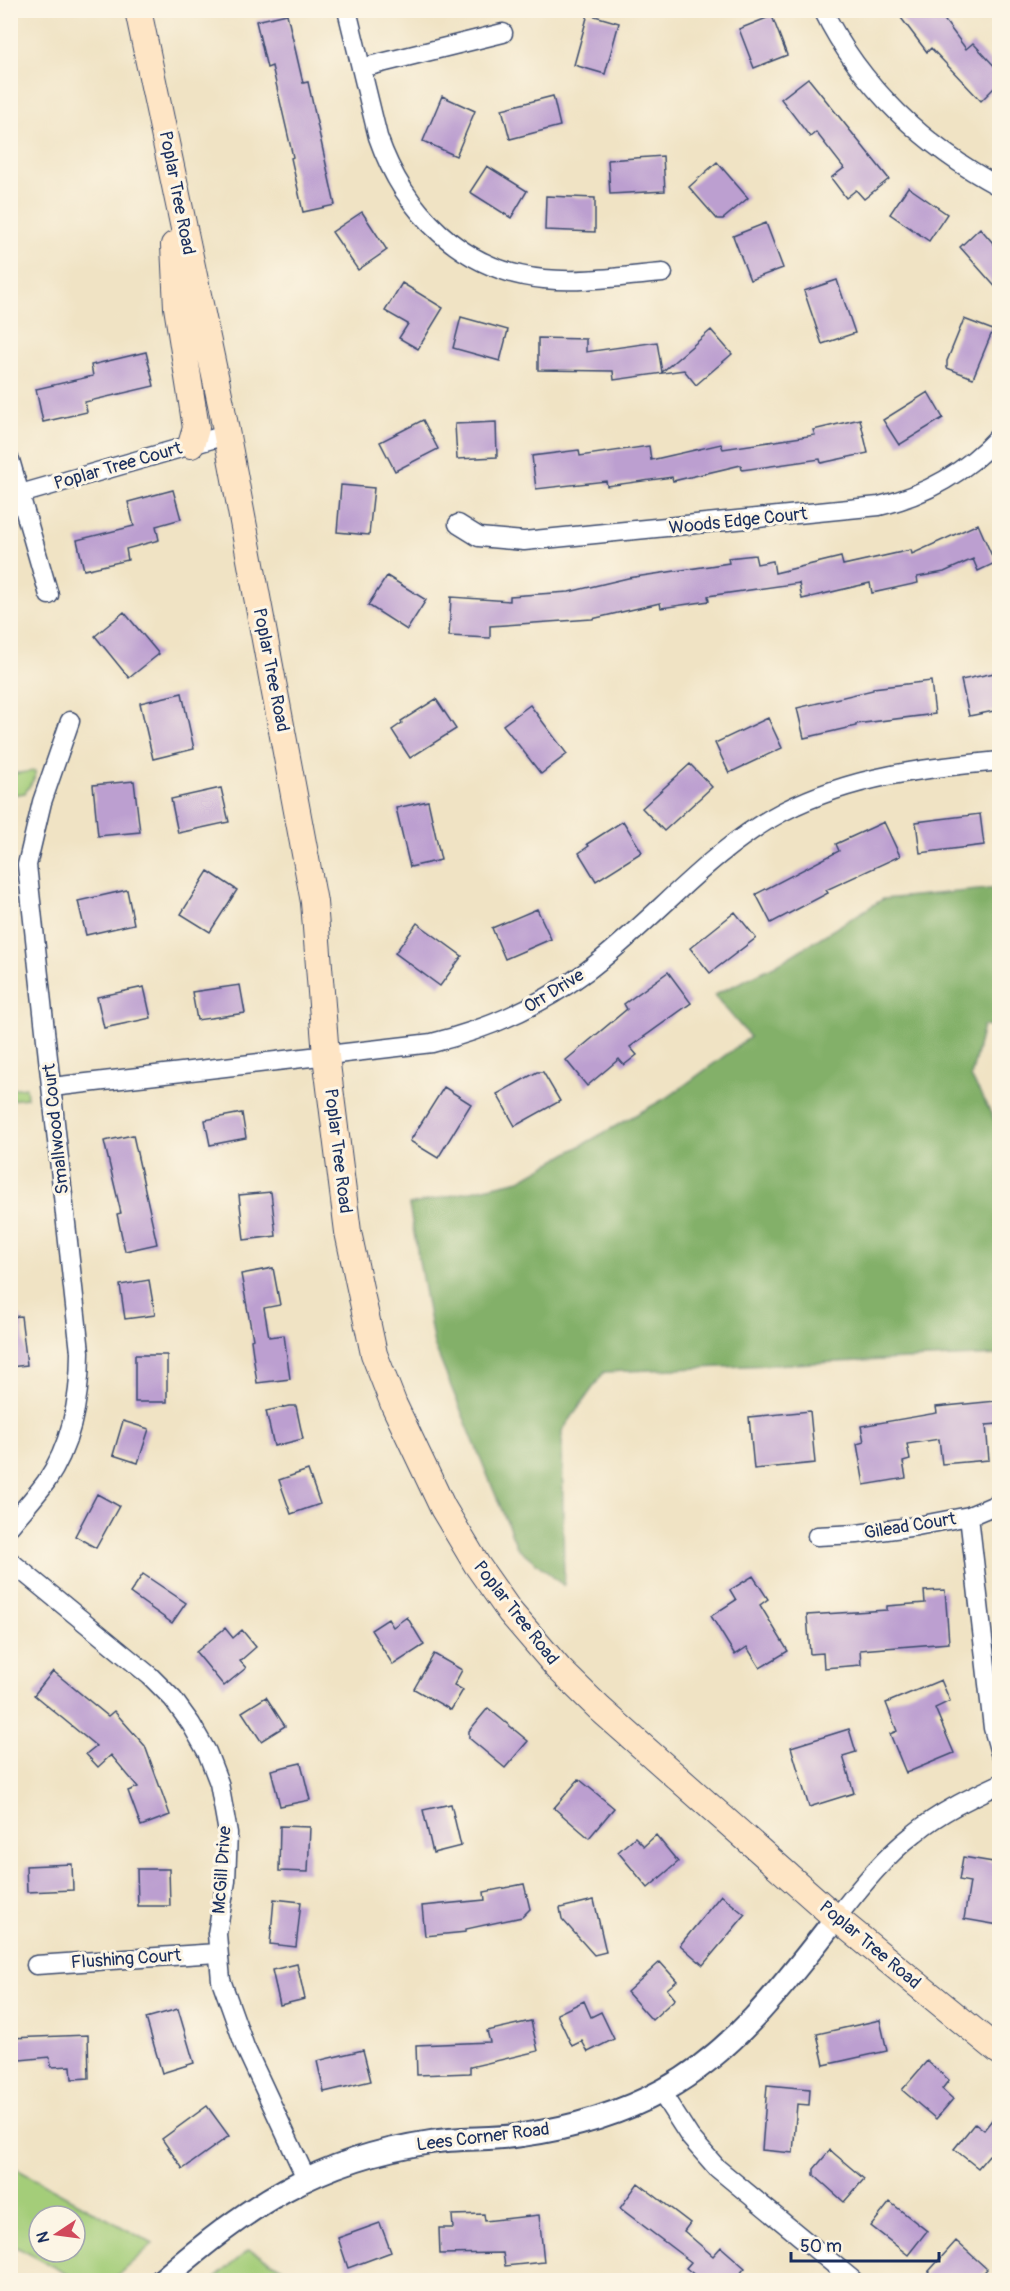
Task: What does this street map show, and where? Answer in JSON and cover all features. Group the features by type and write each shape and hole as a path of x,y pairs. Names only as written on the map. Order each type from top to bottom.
{"main road":[{"name":"Poplar Tree Road","path":"138,10 226,435 314,902 326,1056 348,1232 374,1353 398,1415 454,1527 477,1565 510,1612 559,1669 600,1709 836,1918 999,2052"},
{"path":"171,167 177,307 196,428 191,445"}],"street":[{"path":"347,10 378,138 394,176 424,219 456,246 497,268 542,279 570,281 663,273"},
{"path":"823,10 843,45 866,78 892,106 917,131 946,153 977,176 999,187"},
{"path":"361,68 503,33"},
{"name":"Poplar Tree Court","path":"15,496 226,435"},
{"name":"Woods Edge Court","path":"458,524 479,537 524,541 879,506 915,496 948,479 976,458 999,435"},
{"path":"10,460 15,496 49,595"},
{"name":"Smallwood Court","path":"10,1526 47,1480 64,1448 74,1417 80,1376 80,1352 27,865 42,802 70,721"},
{"name":"Orr Drive","path":"52,1087 432,1043 488,1027 524,1011 589,970 722,853 756,828 812,798 869,779 896,773 999,761"},
{"name":"Gilead Court","path":"817,1536 857,1534 969,1516 999,1503"},
{"path":"969,1516 993,1728 999,1753"},
{"name":"McGill Drive","path":"10,1561 150,1676 173,1699 207,1752 219,1783 228,1833 226,1881 217,1934 221,1980 233,2017 306,2178"},
{"path":"836,1918 878,1866 915,1832 955,1805 999,1784"},
{"name":"Lees Corner Road","path":"162,2280 229,2224 263,2201 306,2178 344,2162 388,2149 434,2141 521,2136 587,2122 620,2111 661,2092 710,2058 751,2020 836,1918"},
{"name":"Flushing Court","path":"36,1965 217,1953"},
{"path":"661,2092 690,2137 717,2168 853,2280"}],"green space":[{"path":"35,771 35,777 25,793 11,795 11,774"},
{"path":"999,888 999,1025 983,1026 971,1077 999,1128 999,1355 604,1372 562,1431 564,1586 517,1547 434,1345 409,1205 520,1180 671,1095 750,1037 714,995 776,965 883,899"},
{"path":"26,1087 27,1098 11,1100 11,1089"},
{"path":"11,2166 80,2204 27,2204 27,2253 11,2244"},
{"path":"87,2208 153,2244 112,2280 78,2280 48,2264 87,2264"},
{"path":"249,2250 305,2280 213,2280"}],"building":[{"path":"895,10 937,10 966,49 973,43 999,71 999,83 981,101 931,48 927,52"},
{"path":"287,14 303,83 308,82 335,205 303,212 272,66 267,68 256,21"},
{"path":"588,14 619,23 605,74 574,65"},
{"path":"772,16 787,55 754,68 739,29"},
{"path":"808,78 889,179 864,199 856,190 846,198 831,178 844,168 816,132 810,137 781,99"},
{"path":"442,96 475,111 456,156 423,141"},
{"path":"553,96 560,126 510,139 502,109"},
{"path":"663,156 665,191 610,194 608,160"},
{"path":"717,162 748,198 723,219 717,219 689,187"},
{"path":"487,166 527,191 511,218 470,192"},
{"path":"908,187 947,214 929,241 890,214"},
{"path":"546,196 595,198 595,232 545,230"},
{"path":"362,212 387,250 358,270 332,232"},
{"path":"766,223 783,268 750,280 733,236"},
{"path":"980,228 999,250 999,291 960,247"},
{"path":"837,280 855,333 822,344 804,291"},
{"path":"402,283 443,308 418,349 399,338 408,324 385,311"},
{"path":"461,317 508,330 500,361 453,348"},
{"path":"964,319 993,330 973,378 947,368 947,361"},
{"path":"711,330 732,354 696,385 684,370 614,380 613,371 538,370 538,338 586,339 586,352 657,342 662,372"},
{"path":"146,352 154,386 85,402 87,412 43,422 36,389 93,376 91,365"},
{"path":"928,392 943,418 899,445 883,420"},
{"path":"860,419 868,453 821,463 820,459 742,470 741,465 673,481 672,477 607,486 606,481 536,489 532,456 579,450 580,456 649,446 651,460 721,444 723,449 815,435 813,430"},
{"path":"423,420 438,449 395,471 380,442"},
{"path":"496,422 497,457 457,459 455,424"},
{"path":"341,485 374,488 369,535 337,532"},
{"path":"173,490 181,519 156,526 159,540 126,549 128,560 84,570 77,540 134,526 128,502"},
{"path":"978,524 995,563 978,571 973,559 944,572 917,577 918,583 872,593 870,583 802,599 799,583 708,596 709,601 661,608 660,603 592,619 490,626 490,638 449,636 451,597 510,601 510,596 569,592 628,578 729,563 728,558 755,555 757,564 773,561 775,573 841,557 843,565 911,550 912,554"},
{"path":"387,576 426,600 407,630 368,605"},
{"path":"124,612 159,654 129,678 95,636"},
{"path":"999,672 999,710 969,716 961,680"},
{"path":"931,681 935,714 856,724 856,726 804,738 797,708 873,690 873,688"},
{"path":"182,693 194,749 153,759 140,703"},
{"path":"436,699 456,729 410,758 392,730 402,723 401,721"},
{"path":"530,705 567,754 541,774 503,725"},
{"path":"768,718 782,748 729,773 715,743"},
{"path":"690,764 712,787 664,831 642,808"},
{"path":"134,781 140,832 98,836 93,785"},
{"path":"221,788 229,822 178,833 171,799"},
{"path":"428,801 441,860 410,867 396,808"},
{"path":"980,814 984,845 920,853 916,822"},
{"path":"623,821 642,852 596,881 579,853 589,846 587,844"},
{"path":"884,822 900,856 826,890 828,893 771,923 756,894 839,851 836,844"},
{"path":"208,871 237,890 210,932 181,914"},
{"path":"127,890 134,924 86,935 78,901"},
{"path":"537,909 551,939 505,959 492,928"},
{"path":"735,912 756,938 710,973 690,948"},
{"path":"417,923 462,956 440,986 395,953"},
{"path":"668,972 691,1003 630,1047 637,1055 624,1065 619,1059 587,1086 566,1060 627,1009 624,1004"},
{"path":"240,985 245,1013 197,1020 192,992"},
{"path":"144,987 151,1018 104,1028 97,997"},
{"path":"537,1072 543,1072 560,1101 515,1126 497,1094"},
{"path":"444,1087 471,1104 438,1158 410,1141"},
{"path":"242,1113 246,1138 210,1145 205,1120"},
{"path":"133,1135 157,1244 125,1251 117,1214 121,1213 104,1141"},
{"path":"271,1192 276,1236 244,1240 239,1195"},
{"path":"273,1268 280,1305 264,1308 269,1337 284,1335 290,1379 257,1383 251,1340 253,1339 241,1274"},
{"path":"149,1280 155,1315 125,1319 120,1285"},
{"path":"21,1316 27,1365 10,1367 10,1317"},
{"path":"135,1355 167,1355 167,1402 135,1402"},
{"path":"996,1401 998,1424 986,1425 989,1460 942,1464 939,1439 907,1444 910,1460 903,1462 906,1478 864,1485 857,1444 864,1442 861,1426 937,1413 936,1407"},
{"path":"296,1406 303,1439 274,1446 266,1411"},
{"path":"810,1411 815,1463 754,1469 749,1417"},
{"path":"123,1421 149,1429 138,1463 113,1455"},
{"path":"308,1470 320,1504 291,1514 279,1480"},
{"path":"97,1494 119,1506 96,1548 75,1536"},
{"path":"143,1574 186,1603 172,1623 130,1593"},
{"path":"753,1576 768,1599 760,1605 788,1651 760,1668 747,1647 735,1655 711,1616 736,1600 730,1590"},
{"path":"945,1590 949,1643 860,1650 861,1665 824,1668 823,1653 810,1654 807,1615 887,1610 887,1606 925,1603 924,1591"},
{"path":"407,1617 424,1645 393,1665 371,1630 388,1619 393,1627"},
{"path":"225,1628 233,1638 242,1630 256,1647 240,1661 246,1668 224,1686 196,1652"},
{"path":"434,1654 462,1670 454,1685 463,1690 451,1710 414,1689"},
{"path":"53,1671 108,1716 114,1711 145,1746 170,1815 141,1826 128,1791 138,1787 111,1755 98,1767 86,1754 96,1746 34,1695"},
{"path":"941,1680 950,1701 935,1708 954,1753 906,1773 890,1734 897,1731 886,1703"},
{"path":"266,1697 285,1726 261,1741 242,1712"},
{"path":"488,1708 528,1741 505,1768 469,1738 469,1731"},
{"path":"849,1729 856,1752 843,1756 854,1793 809,1807 791,1747"},
{"path":"301,1763 310,1800 280,1806 271,1770"},
{"path":"579,1779 614,1808 589,1838 554,1808"},
{"path":"451,1804 461,1846 433,1853 423,1810"},
{"path":"280,1826 310,1827 308,1872 279,1871"},
{"path":"656,1835 678,1862 648,1888 618,1852 635,1837 644,1846"},
{"path":"963,1857 999,1863 999,1925 964,1919 970,1882 959,1880"},
{"path":"72,1864 73,1890 27,1892 26,1866"},
{"path":"137,1869 169,1869 170,1906 138,1906"},
{"path":"524,1884 530,1909 522,1917 466,1929 466,1932 425,1936 422,1906 485,1900 484,1892"},
{"path":"721,1895 745,1915 703,1965 680,1945"},
{"path":"274,1899 301,1902 296,1947 270,1944"},
{"path":"594,1900 606,1952 594,1955 562,1919 560,1908"},
{"path":"660,1962 677,1981 667,1989 675,1999 652,2020 627,1992"},
{"path":"297,1964 305,1999 280,2005 272,1970"},
{"path":"584,2001 591,2017 601,2012 614,2039 588,2052 582,2041 572,2046 557,2014"},
{"path":"178,2009 194,2063 162,2073 146,2018"},
{"path":"880,2020 887,2051 824,2065 817,2034"},
{"path":"531,2021 538,2051 470,2067 470,2073 417,2075 416,2045 490,2042 487,2031"},
{"path":"88,2035 89,2078 72,2079 71,2066 51,2067 50,2057 10,2061 10,2038"},
{"path":"363,2050 371,2081 324,2092 317,2061"},
{"path":"927,2061 949,2080 942,2089 953,2099 936,2119 902,2090"},
{"path":"767,2085 810,2089 809,2105 797,2104 793,2153 762,2150"},
{"path":"207,2106 229,2136 183,2169 162,2139"},
{"path":"999,2111 999,2163 989,2155 978,2168 954,2149 975,2123 984,2130"},
{"path":"830,2150 864,2179 844,2202 814,2175 814,2169"},
{"path":"638,2183 690,2223 684,2231 713,2256 721,2247 745,2268 734,2280 701,2280 686,2268 691,2262 620,2208"},
{"path":"890,2202 927,2231 908,2255 871,2226"},
{"path":"484,2214 485,2221 539,2215 544,2262 505,2266 503,2253 440,2254 439,2228 453,2228 452,2215"},
{"path":"380,2223 391,2252 348,2268 338,2238"},
{"path":"956,2241 987,2269 977,2280 921,2280"}]}
